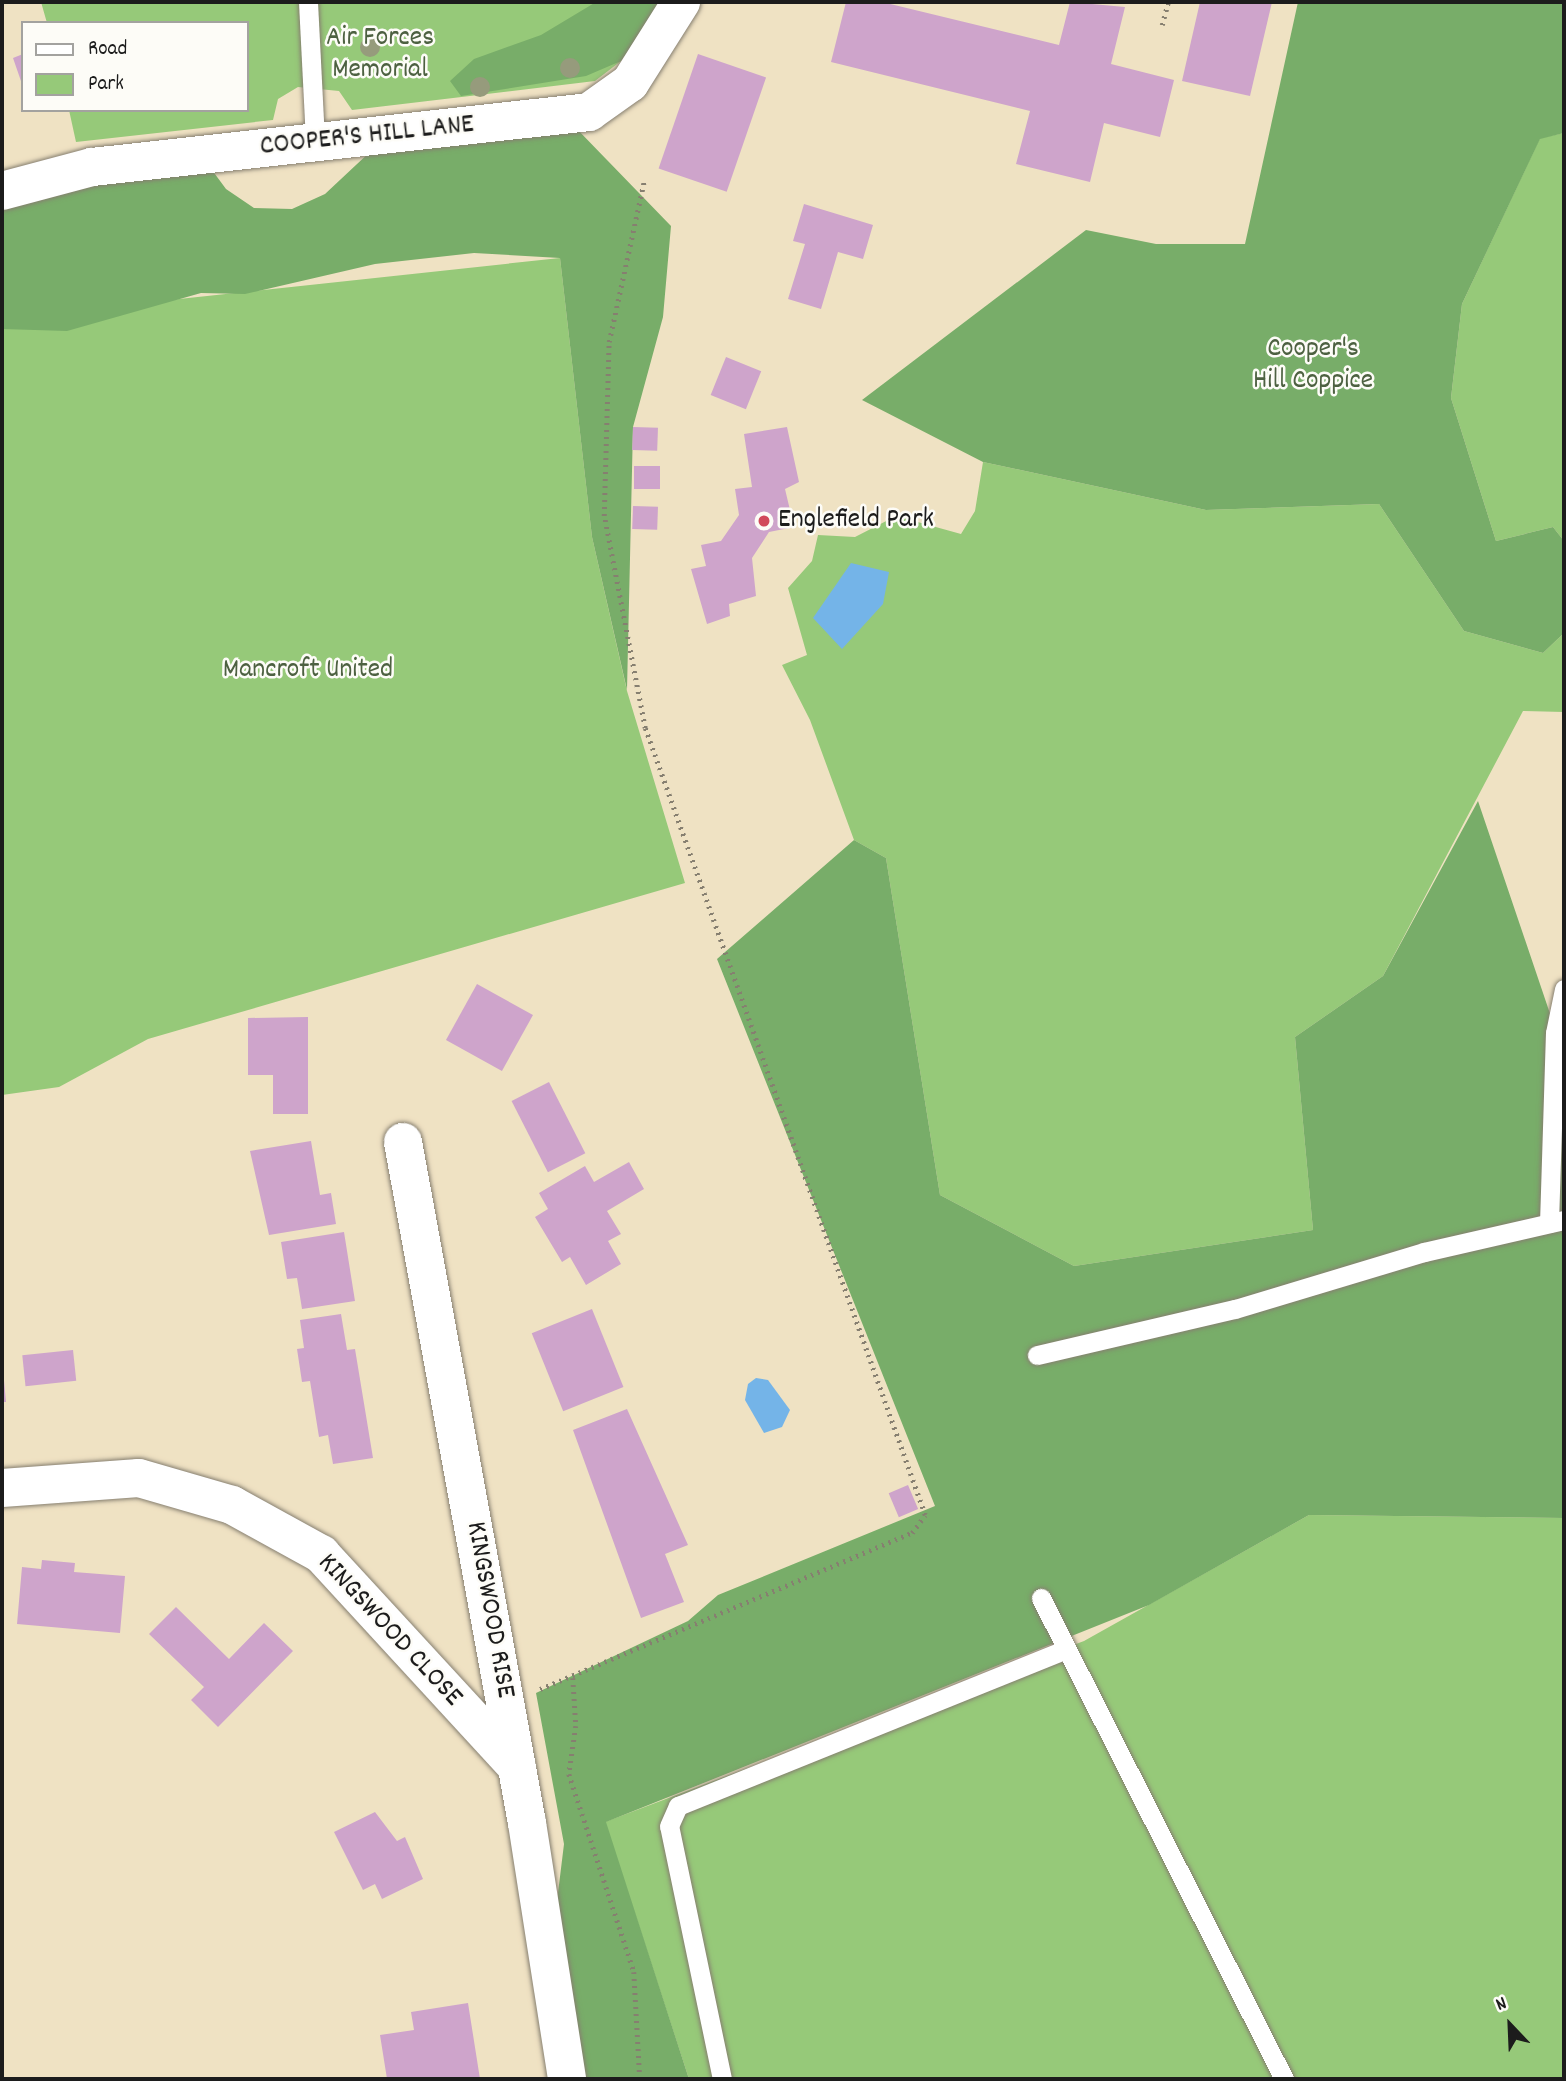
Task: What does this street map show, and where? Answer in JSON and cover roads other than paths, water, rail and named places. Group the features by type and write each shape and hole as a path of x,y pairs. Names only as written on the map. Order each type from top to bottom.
{"street":[{"name":"COOPER'S HILL LANE","path":"2,191 92,167 589,112 630,83 681,2"},
{"name":"KINGSWOOD RISE","path":"403,1142 517,1767 566,2079"},
{"name":"KINGSWOOD CLOSE","path":"2,1488 139,1478 232,1505 321,1554 517,1767"}],"lane":[{"path":"308,2 315,142"},
{"path":"1037,1355 1235,1310 1424,1252 1557,1222 1555,1033 1564,989"},
{"path":"1041,1598 1284,2079"},
{"path":"722,2079 669,1826 678,1806 1066,1649"}],"water":[{"path":"851,563 889,572 883,604 842,649 813,618"},
{"path":"756,1378 768,1380 790,1410 782,1427 764,1433 745,1400 748,1384"}],"place":[{"name":"Englefield Park","path":"764,521"}],"park label":[{"name":"Air Forces Memorial","path":"380,55"},
{"name":"Cooper's Hill Coppice","path":"1313,366"},
{"name":"Mancroft United","path":"308,671"}]}
